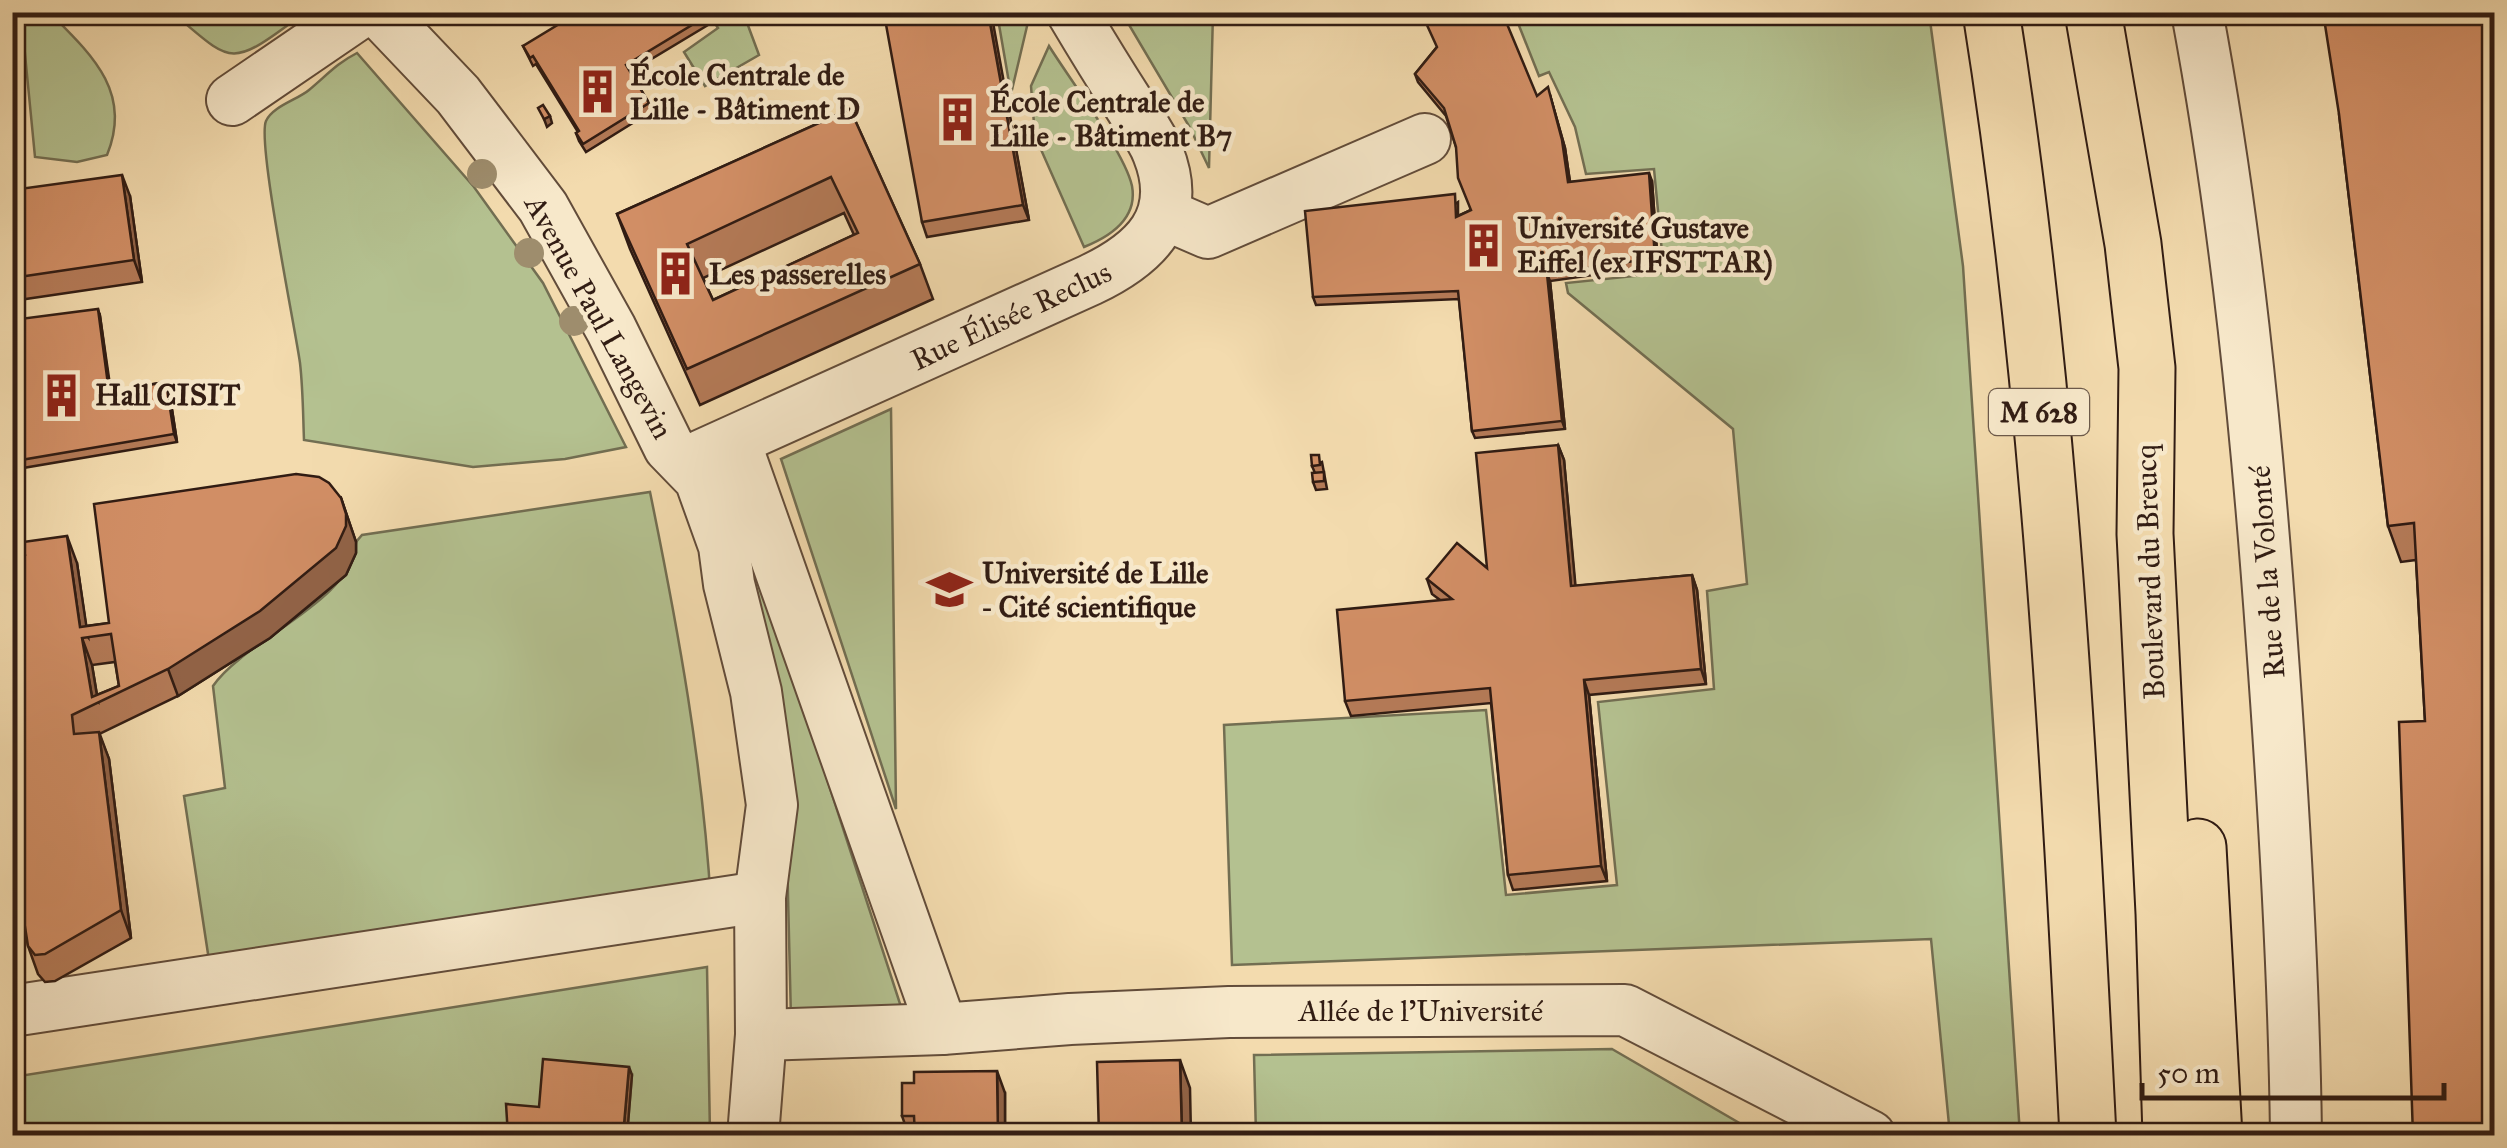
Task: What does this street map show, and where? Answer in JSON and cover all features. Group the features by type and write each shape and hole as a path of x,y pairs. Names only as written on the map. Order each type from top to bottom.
{"highway":[{"name":"M 628","path":"1990,12 2045,469 2072,813 2088,1136"},
{"name":"Boulevard du Breucq","path":"2092,12 2133,244 2147,368 2146,534 2171,1136"},
{"path":"2147,368 2182,537 2214,1136"},
{"name":"M 628","path":"2058,1136 2058,1048 2072,813"}],"street":[{"path":"232,100 361,12"},
{"name":"Avenue Paul Langevin","path":"379,12 458,95 543,207 612,329 668,447 700,479 724,546 729,584 759,710 772,805 760,897 761,1035 753,1136"},
{"path":"1072,12 1158,150 1167,183 1164,214 1208,233 1425,139"},
{"name":"Rue de la Volonté","path":"2197,12 2217,118 2258,452 2290,892 2296,1136"},
{"name":"Rue de la Volonté","path":"2232,12 2257,158 2296,521 2319,832 2326,1136"},
{"name":"Rue Élisée Reclus","path":"686,461 1120,266 1148,242 1164,214"},
{"path":"735,442 942,1028"},
{"path":"12,1010 760,897"},
{"name":"Allée de l'Université","path":"761,1035 1229,1012 1624,1010 1870,1136"}],"green space":[{"path":"743,12 759,55 705,86 684,52 718,28 708,13"},
{"path":"21,13 50,13 104,76 115,112 107,155 77,162 35,157"},
{"path":"173,13 294,13 292,22 255,47 230,53 207,41"},
{"path":"997,13 1023,13 1028,22 1011,94"},
{"path":"1122,13 1213,13 1209,168 1189,126"},
{"path":"1514,13 1929,13 1963,266 2020,1135 1950,1135 1931,939 1232,965 1224,725 1486,710 1506,895 1617,885 1598,702 1714,689 1707,591 1747,584 1733,429 1568,293 1566,283 1664,273 1654,169 1586,174 1575,127 1549,72 1539,76"},
{"path":"1049,46 1108,136 1132,186 1131,208 1120,225 1084,247 1035,136 1031,86"},
{"path":"357,53 474,187 543,283 626,447 565,459 473,467 304,440 300,363 271,197 266,121 274,111 304,94"},
{"path":"891,409 896,809 781,459"},
{"path":"650,492 688,697 711,905 212,980 184,796 225,788 213,686 228,669 337,583 351,563 356,542 362,535"},
{"path":"751,545 904,1016 791,1019 786,813 738,550"},
{"path":"707,967 710,1135 627,1135 632,1075 542,1114 509,1135 13,1136 13,1077"},
{"path":"1612,1049 1760,1135 1256,1135 1254,1055"}],"building":[{"name":"École Centrale de Lille - Bâtiment D","path":"579,12 702,12 705,17 626,65 649,103 583,144 576,133 579,131 523,46"},
{"name":"École Centrale de Lille - Bâtiment B7","path":"925,12 988,12 1023,205 922,222 885,19"},
{"name":"Université Gustave Eiffel (ex IFSTTAR)","path":"1421,12 1502,12 1537,96 1548,87 1568,182 1649,173 1655,258 1547,274 1562,421 1472,431 1458,291 1313,297 1305,211 1455,194 1456,217 1471,210 1458,178 1456,147 1444,108 1415,74 1437,47"},
{"path":"2323,12 2494,12 2494,1136 2413,1136 2399,722 2425,721 2414,523 2388,526 2339,114"},
{"path":"543,105 550,116 544,119 538,108"},
{"path":"850,109 920,264 687,369 617,214","holes":["831,177 858,233 713,300 687,244"]},
{"path":"122,175 134,260 12,278 12,190"},
{"name":"Hall CISIT","path":"98,309 109,392 166,382 174,434 15,461 12,320"},
{"path":"1558,445 1571,586 1692,575 1701,669 1584,680 1601,866 1508,875 1490,688 1345,701 1337,610 1452,599 1427,579 1457,543 1487,568 1476,453"},
{"path":"1311,455 1319,455 1320,465 1312,466"},
{"path":"1324,472 1324,481 1313,482 1312,473"},
{"path":"296,474 319,477 329,483 341,498 346,526 336,548 260,611 168,669 72,715 74,734 99,732 121,910 45,954 35,955 28,946 17,876 12,876 12,562 25,555 23,542 67,536 80,627 109,623 94,504","holes":["111,634 119,686 92,697 82,638"]},
{"path":"543,1059 629,1067 623,1136 508,1136 506,1104 539,1107"},
{"path":"1180,1060 1182,1136 1099,1136 1097,1062"},
{"path":"997,1071 998,1136 915,1136 914,1116 902,1116 902,1083 914,1083 914,1072"}],"place":[{"name":"École Centrale de Lille - Bâtiment D","path":"597,92"},
{"name":"École Centrale de Lille - Bâtiment B7","path":"957,119"},
{"name":"Université Gustave Eiffel (ex IFSTTAR)","path":"1484,245"},
{"name":"Les passerelles","path":"676,274"},
{"name":"Hall CISIT","path":"62,395"},
{"name":"Université de Lille ‐ Cité scientifique","path":"949,590"}]}
